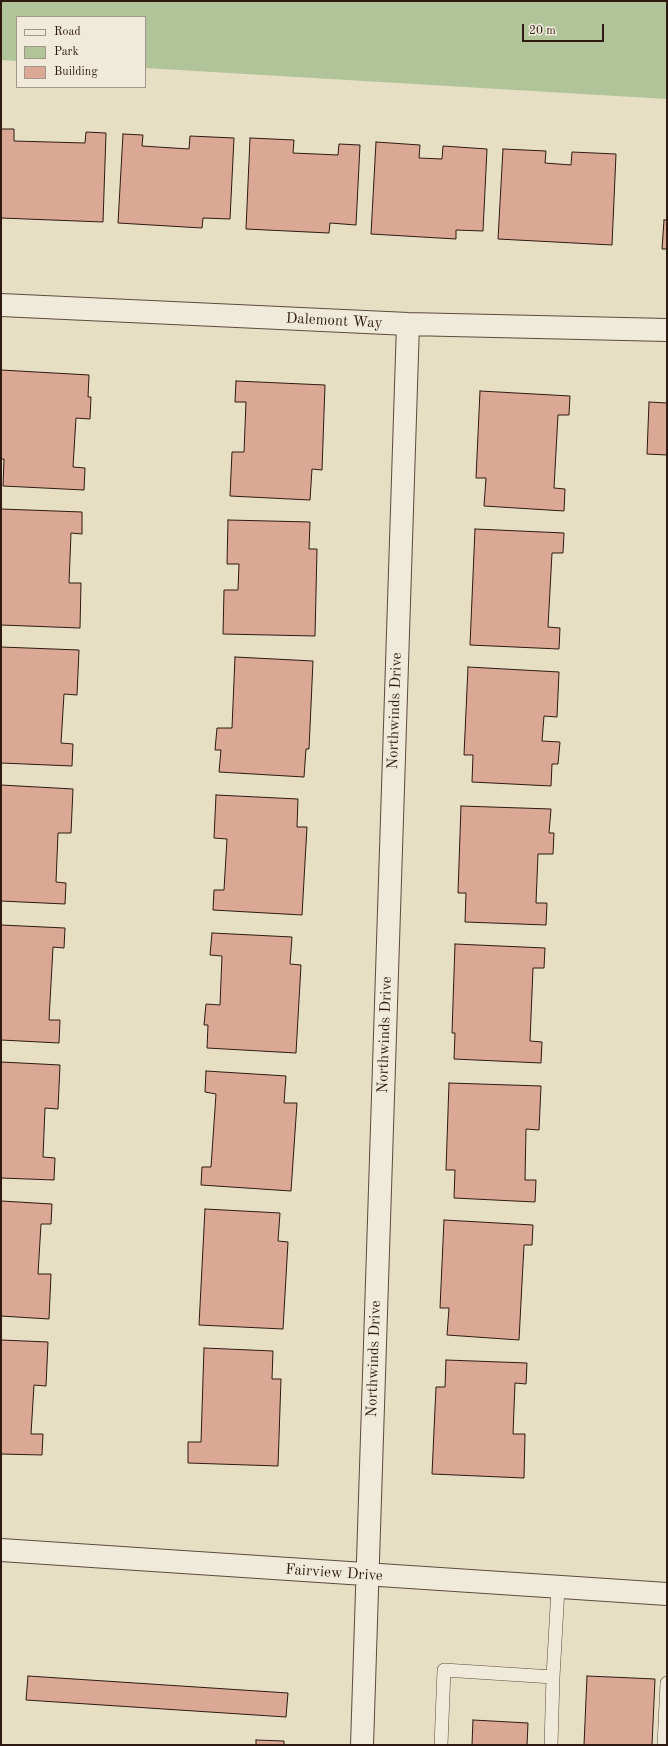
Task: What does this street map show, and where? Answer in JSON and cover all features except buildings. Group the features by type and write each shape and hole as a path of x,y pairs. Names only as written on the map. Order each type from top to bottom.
{"street":[{"name":"Dalemont Way","path":"1,305 408,324 667,330"},
{"name":"Northwinds Drive","path":"362,1745 408,324"},
{"name":"Fairview Drive","path":"1,1550 667,1594"}],"lane":[{"path":"551,1745 558,1588"},
{"path":"441,1745 444,1670 553,1677"},
{"path":"664,1745 667,1683"}],"green space":[{"path":"1,1 667,1 667,99 146,68 146,16 16,16 16,61 1,60"}]}
